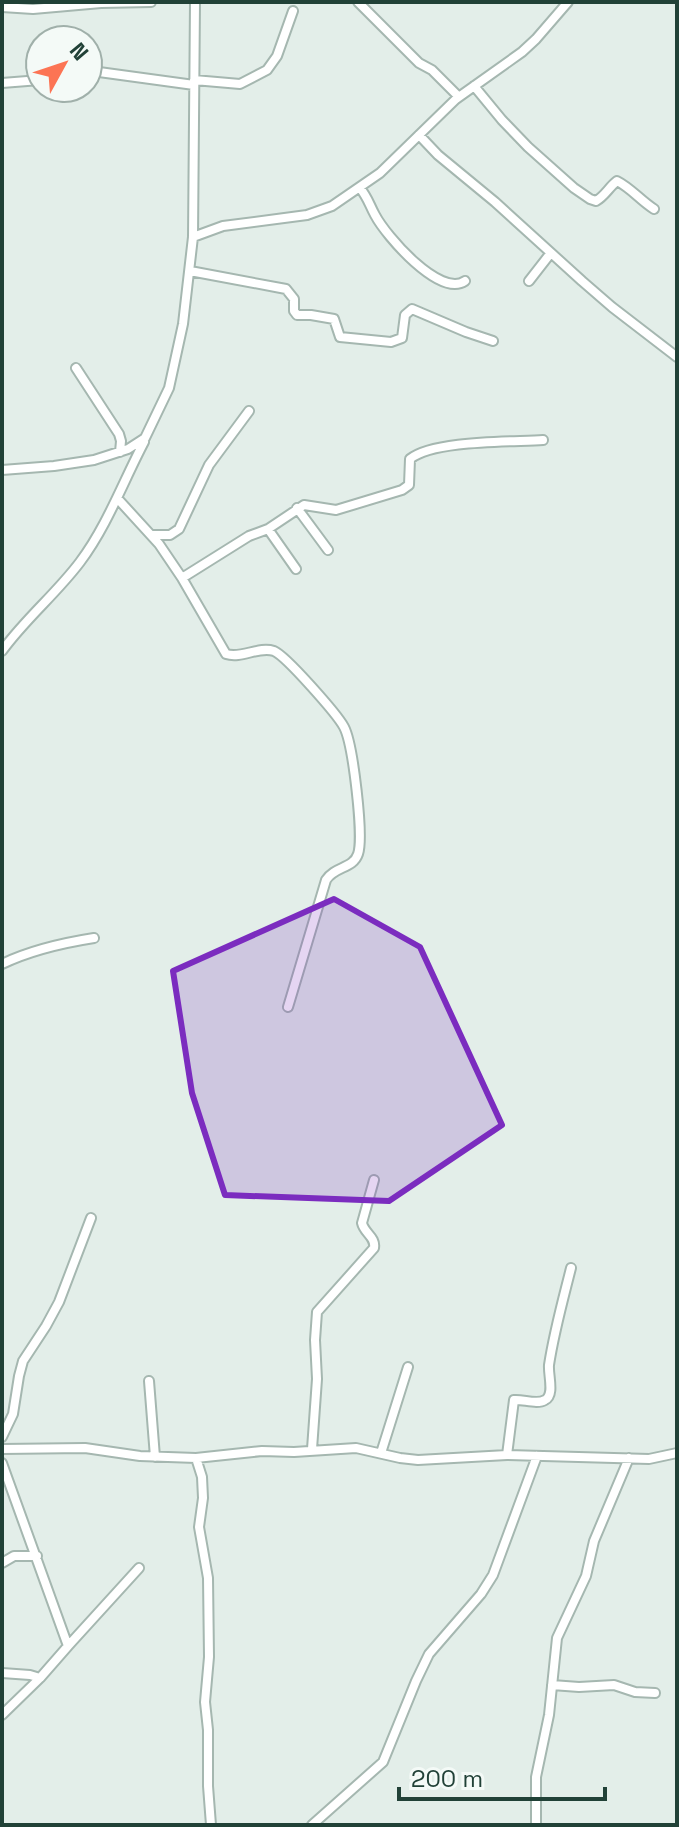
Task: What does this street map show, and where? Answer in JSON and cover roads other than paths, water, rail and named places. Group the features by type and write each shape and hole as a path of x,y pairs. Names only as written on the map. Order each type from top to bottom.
{"street":[{"path":"2,7 33,9 151,2"},
{"path":"2,651 17,630 78,565 99,533 169,388 177,358 193,237 195,2"},
{"path":"358,2 419,63 432,70 459,97"},
{"path":"193,237 223,226 294,217 332,206 380,173 459,97 522,52 568,2"},
{"path":"104,73 194,83 240,84 267,70 277,56 293,11"},
{"path":"2,83 24,81"},
{"path":"474,86 528,147 582,194 596,201 617,181 654,209"},
{"path":"419,135 550,254 677,357"},
{"path":"360,188 396,243 423,270 450,285 465,281"},
{"path":"529,281 550,254"},
{"path":"190,271 286,289 294,299 297,315 334,319 340,337 391,342 402,338 405,315 412,309 493,341"},
{"path":"76,368 119,434 120,452"},
{"path":"151,535 170,535 179,529 209,465 249,411"},
{"path":"2,470 94,460 128,449 145,438"},
{"path":"182,578 249,536 268,529 297,508 306,505 336,510 402,490 409,485 410,459 423,452 455,446 543,440"},
{"path":"117,498 151,535 182,578 226,654 234,656 264,650 277,652 344,727 359,811 359,851 352,864 335,870 326,880 288,1007"},
{"path":"297,508 328,550"},
{"path":"268,529 296,569"},
{"path":"2,964 23,954 94,938"},
{"path":"312,1449 317,1379 317,1312 374,1248 373,1240 362,1223 374,1180"},
{"path":"2,1437 13,1414 23,1361 59,1302 91,1218"},
{"path":"507,1455 514,1400 541,1401 549,1397 549,1364 571,1268"},
{"path":"381,1453 408,1367"},
{"path":"149,1381 155,1457"},
{"path":"2,1449 85,1448 155,1457 196,1458 262,1451 356,1448 418,1460 507,1455 649,1459 677,1453"},
{"path":"312,1825 383,1762 429,1654 481,1594 493,1575 537,1456"},
{"path":"196,1458 202,1477 199,1527 208,1578 209,1657 205,1702 211,1825"},
{"path":"536,1825 536,1777 549,1715 557,1638 586,1576 594,1541 629,1458"},
{"path":"2,1463 68,1646"},
{"path":"2,1563 14,1556 37,1556"},
{"path":"2,1715 40,1678 139,1568"},
{"path":"2,1673 40,1678"},
{"path":"552,1685 614,1685 635,1692 655,1693"}]}
